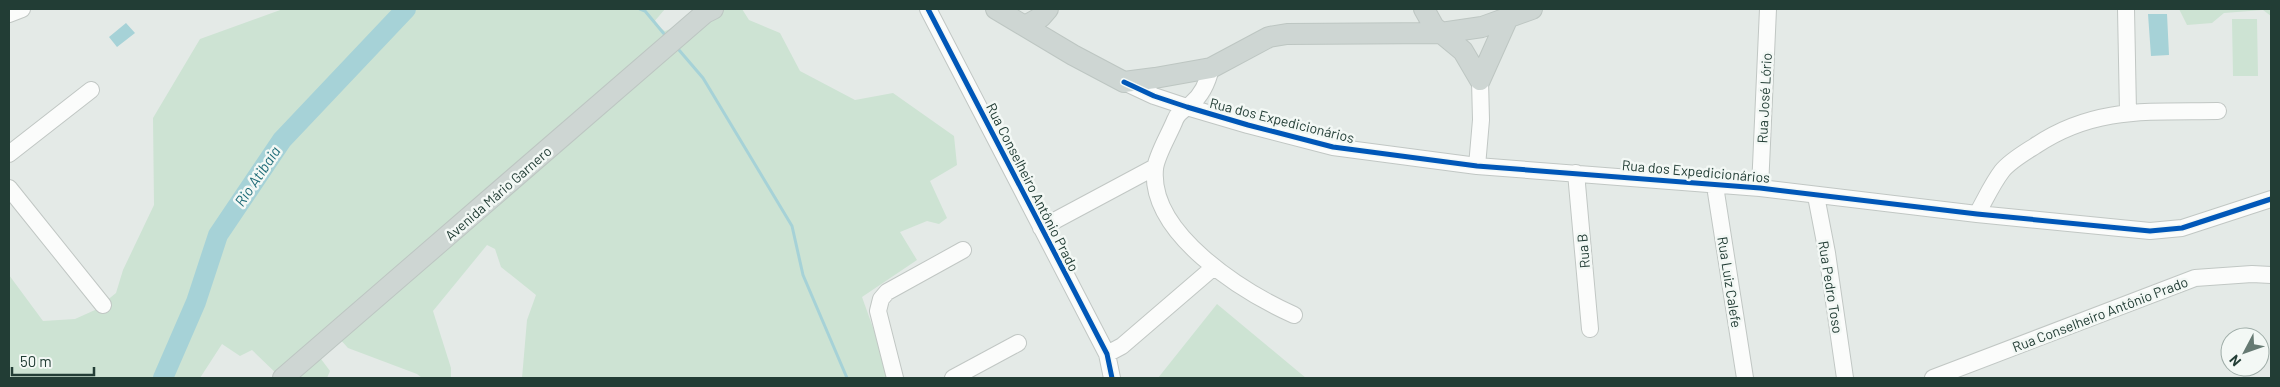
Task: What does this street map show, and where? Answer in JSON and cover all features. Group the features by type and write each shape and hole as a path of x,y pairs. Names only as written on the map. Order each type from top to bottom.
{"main road":[{"name":"Avenida Mário Garnero","path":"284,378 705,13 714,9"},
{"path":"996,9 1073,56 1124,82 1211,68 1269,36 1287,34 1441,33 1482,27 1510,13 1532,9"},
{"path":"1025,26 1041,17 1048,9"},
{"path":"1424,9 1429,20 1441,33 1463,51 1480,80"},
{"path":"1480,80 1510,13"}],"street":[{"path":"9,14 22,9"},
{"name":"Rua Conselheiro Antônio Prado","path":"928,9 1107,354 1112,378"},
{"name":"Rua José Lório","path":"1760,188 1768,9"},
{"path":"2126,9 2128,112"},
{"path":"1211,68 1209,78 1203,89 1177,116 1155,167 1155,186 1160,205 1174,228 1214,267 1264,302 1294,315"},
{"path":"1477,166 1481,120 1480,80"},
{"name":"Rua dos Expedicionários","path":"1124,82 1154,96 1187,107 1334,147 1477,166 1620,175 1715,186 1760,188 1977,214 2150,231 2182,228 2271,199"},
{"path":"9,154 91,90"},
{"path":"1977,214 2002,171 2025,152 2074,124 2094,118 2128,112 2218,110"},
{"path":"1041,228 1155,167"},
{"name":"Rua B","path":"1576,173 1590,329"},
{"name":"Rua Luiz Calefe","path":"1715,186 1745,378"},
{"path":"9,188 103,305"},
{"name":"Rua Pedro Toso","path":"1816,196 1827,253 1845,378"},
{"path":"895,378 878,311 881,299 887,292 963,250"},
{"path":"1107,354 1122,346 1214,267"},
{"name":"Rua Conselheiro Antônio Prado","path":"1933,378 2195,278 2252,274 2271,275"},
{"path":"953,378 1018,343"}],"green space":[{"path":"283,9 665,9 653,23 665,31 723,9 742,9 749,20 780,33 800,71 855,100 893,93 954,136 957,165 930,181 947,218 939,224 927,221 900,232 917,260 862,297 891,378 522,378 527,320 536,295 501,267 495,249 487,245 433,311 451,368 451,378 422,378 417,374 348,348 338,337 318,355 330,371 327,378 281,378 252,350 240,356 222,344 200,378 9,378 9,275 43,321 75,319 95,310 116,293 123,270 154,205 153,118 200,39"},
{"path":"2179,9 2271,9 2271,16 2263,10 2224,13 2212,23 2187,25"},
{"path":"2232,19 2257,19 2258,76 2233,76"},
{"path":"1217,304 1306,378 1158,378"}],"water":[{"path":"2148,14 2167,14 2169,55 2151,56"},
{"path":"126,23 135,33 117,47 109,37"}],"waterway":[{"name":"Rio Atibaia","path":"163,378 196,302 218,235 282,140 406,9"},
{"path":"640,9 645,11 665,35"},
{"path":"679,50 703,78 792,226 803,275 847,378"}],"cycle path":[{"path":"928,9 1107,354 1112,378"},
{"path":"1124,82 1154,96 1187,107 1333,147 1477,166 1760,188 1977,214 2150,231 2182,228 2271,199"}]}
